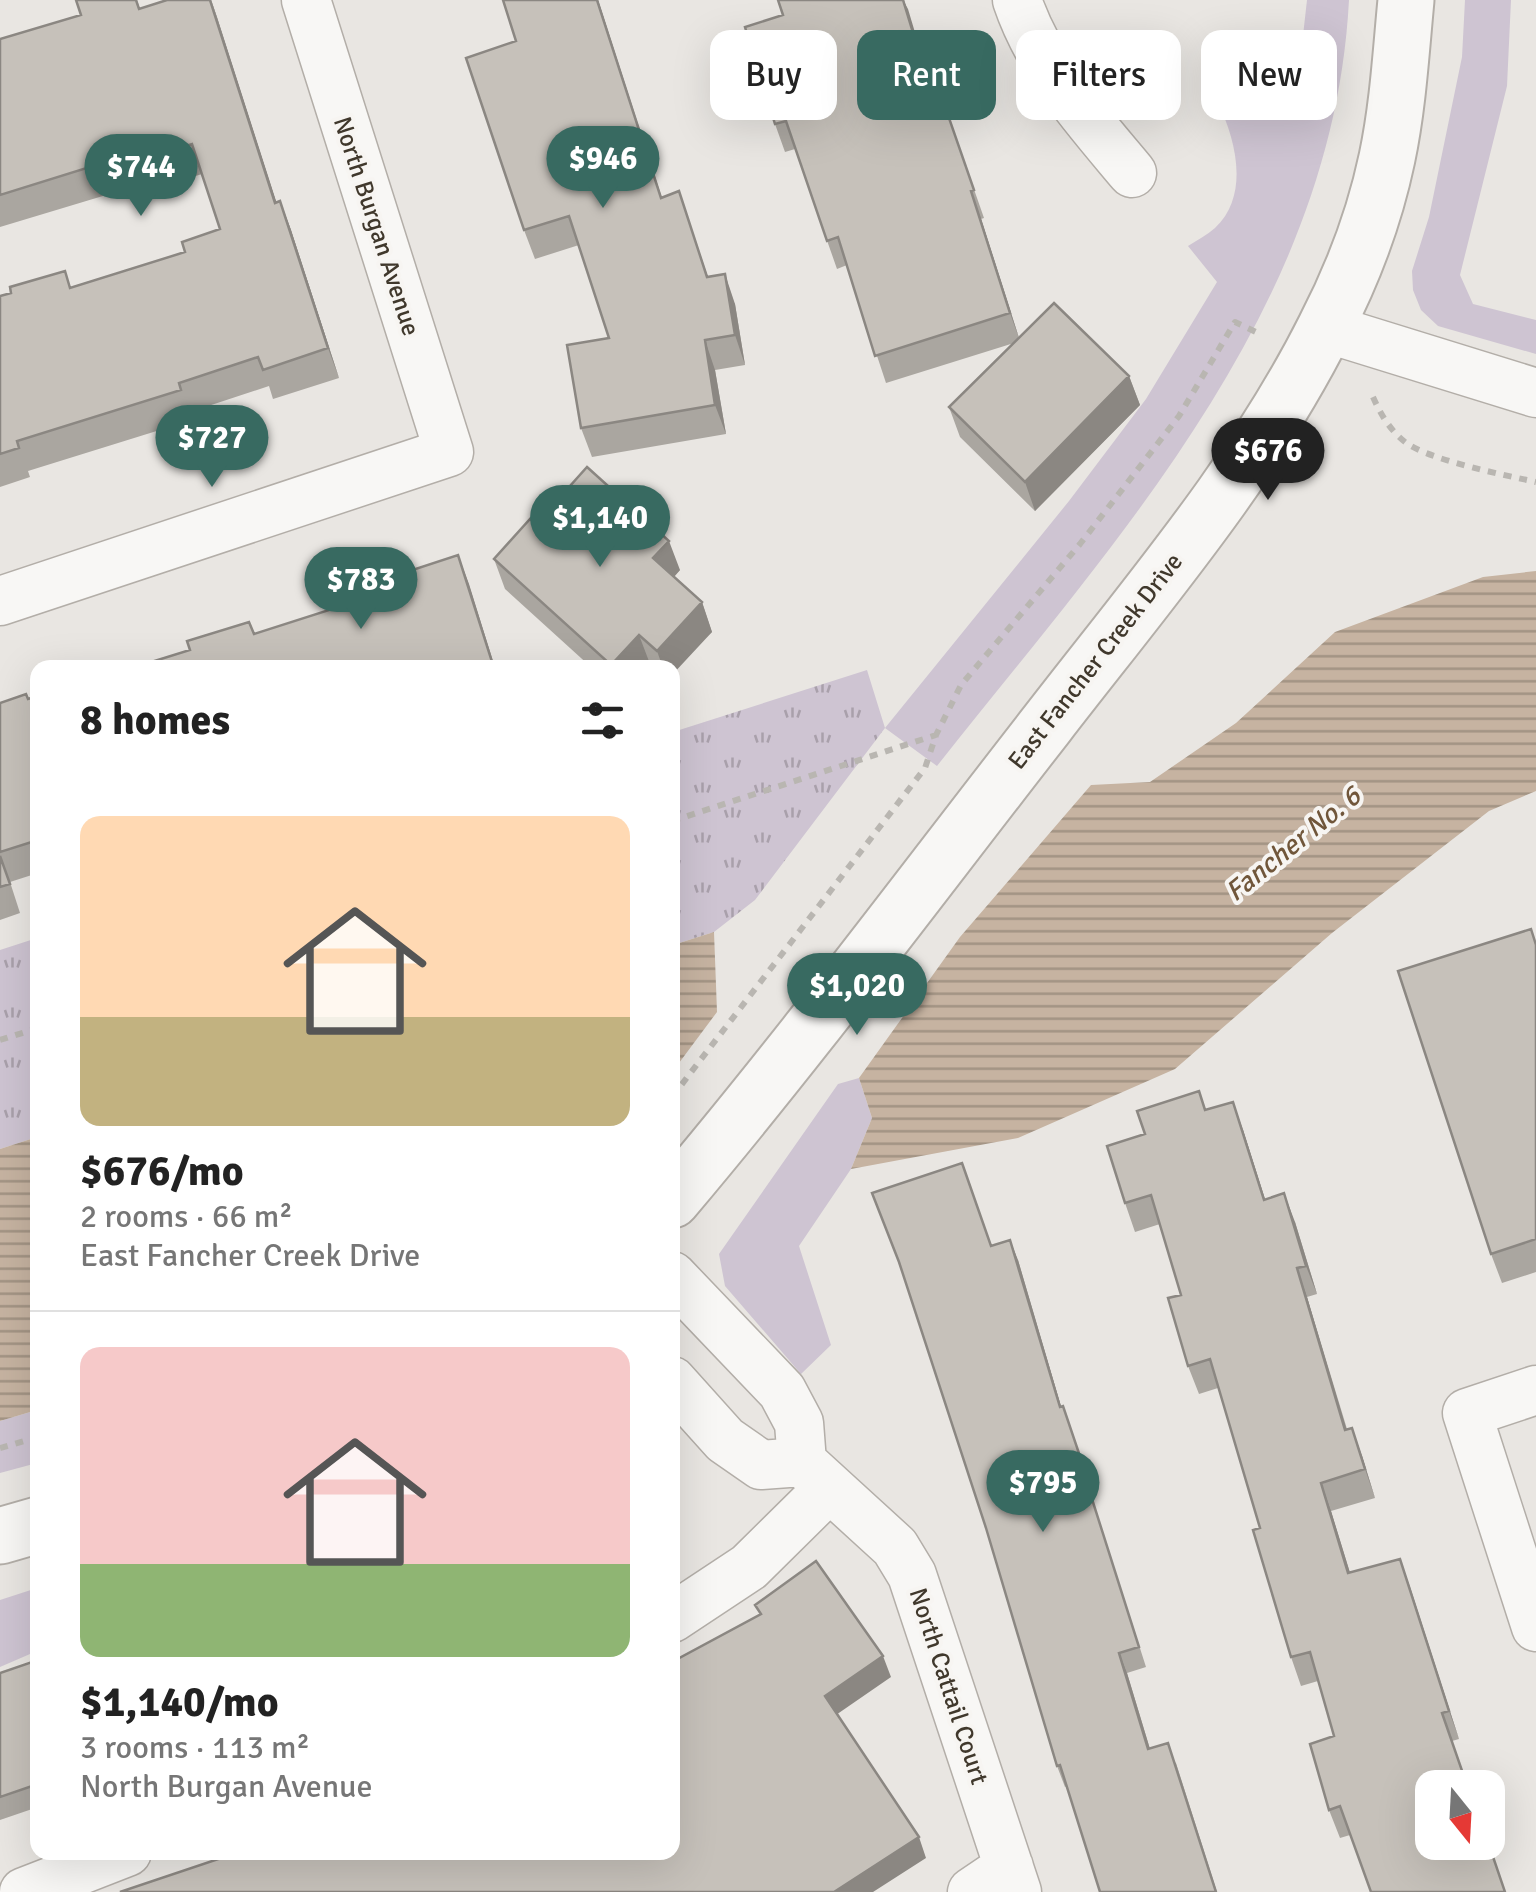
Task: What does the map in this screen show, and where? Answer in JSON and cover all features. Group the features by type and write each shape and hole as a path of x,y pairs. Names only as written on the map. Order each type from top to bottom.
{"street":[{"name":"North Burgan Avenue","path":"0,601 449,452 306,0"},
{"path":"1017,0 1029,36 1061,88 1132,173"},
{"name":"East Fancher Creek Drive","path":"680,1190 740,1119 1193,535 1268,430 1326,328 1361,243 1387,158 1406,0"},
{"path":"1326,328 1536,393"},
{"path":"680,1284 782,1391 799,1423 816,1475"},
{"path":"680,1390 725,1440 761,1464 816,1475"},
{"path":"1536,1390 1467,1412 1536,1627"},
{"path":"680,1613 749,1567 816,1475"},
{"name":"North Cattail Court","path":"816,1475 895,1547 912,1574 999,1884"},
{"path":"0,1536 30,1527"},
{"path":"24,1892 106,1860"}],"path":[{"path":"680,1087 925,768 936,735 961,685 1080,544 1179,416 1235,322"},
{"path":"1370,391 1384,421 1408,445 1467,466 1536,482"},
{"path":"680,818 936,735"},
{"path":"0,1040 30,1031"},
{"path":"0,1448 30,1440"}],"green space":[{"path":"1307,0 1349,0 1337,90 1337,30 1304,30"},
{"path":"1465,0 1511,0 1507,86 1460,275 1473,304 1536,320 1536,354 1438,326 1421,310 1413,290 1412,271 1429,217 1462,57"},
{"path":"1225,120 1332,120 1303,217 1259,317 1205,413 1143,504 937,766 885,728 1069,501 1146,399 1217,282 1188,246 1215,228 1233,200 1236,167"},
{"path":"867,670 885,728 755,900 714,932 680,943 680,730"},
{"path":"30,940 30,1139 0,1149 0,950"},
{"path":"859,1078 872,1118 851,1169 799,1246 831,1345 801,1374 725,1286 719,1254 838,1084"},
{"path":"30,1412 30,1465 0,1473 0,1421"},
{"path":"30,1590 30,1654 0,1667 0,1600"}],"water":[{"name":"Fancher No. 6","path":"1536,571 1536,791 1489,811 1332,933 1175,1069 1018,1138 851,1169 872,1118 859,1078 960,937 1091,785 1150,782 1236,723 1335,632 1483,577"},
{"path":"714,932 717,1012 680,1062 680,943"},
{"path":"30,1139 30,1412 0,1421 0,1149"}],"building":[{"path":"76,0 136,0 139,9 167,0 210,0 275,203 280,201 328,348 263,370 258,357 179,383 181,390 17,441 19,448 0,454 0,296 11,293 10,287 65,271 70,288 185,252 182,242 220,229 192,144 128,164 125,156 0,195 0,39 81,15"},
{"path":"503,0 597,0 661,198 679,191 707,277 725,274 735,335 705,340 715,405 581,428 567,345 609,338 569,216 524,230 466,58 516,41"},
{"path":"778,0 903,0 912,30 857,30 857,120 950,120 1010,313 875,356 838,237 827,241 786,121 775,124 774,120 837,120 837,30 746,30 745,27 783,15"},
{"path":"1054,303 1129,376 1025,482 949,407"},
{"path":"587,467 669,541 653,558 702,602 657,651 639,635 616,660 605,660 494,559 530,519 536,524"},
{"path":"458,555 491,660 158,660 190,650 187,641 249,622 254,634 398,588 394,576"},
{"path":"26,694 30,698 30,843 0,852 0,703"},
{"path":"0,856 10,884 0,887"},
{"path":"1531,929 1536,945 1536,1239 1491,1254 1398,971"},
{"path":"1199,1091 1205,1110 1233,1102 1264,1200 1284,1193 1306,1266 1297,1268 1345,1430 1352,1428 1365,1469 1321,1483 1348,1573 1400,1559 1449,1711 1442,1713 1462,1770 1415,1770 1415,1860 1494,1860 1505,1892 1371,1892 1340,1806 1329,1810 1310,1744 1334,1736 1310,1652 1291,1657 1253,1530 1260,1528 1210,1359 1188,1366 1168,1298 1181,1295 1151,1195 1125,1203 1107,1146 1145,1134 1137,1111"},
{"path":"962,1163 991,1246 1010,1240 1139,1647 1119,1653 1148,1749 1168,1743 1216,1892 1100,1892 1060,1765 1057,1766 986,1528 899,1262 872,1193"},
{"path":"816,1561 883,1656 825,1696 919,1837 834,1892 120,1892 215,1860 680,1860 680,1658 761,1614 755,1605"},
{"path":"30,1663 30,1787 0,1797 0,1673"}]}
